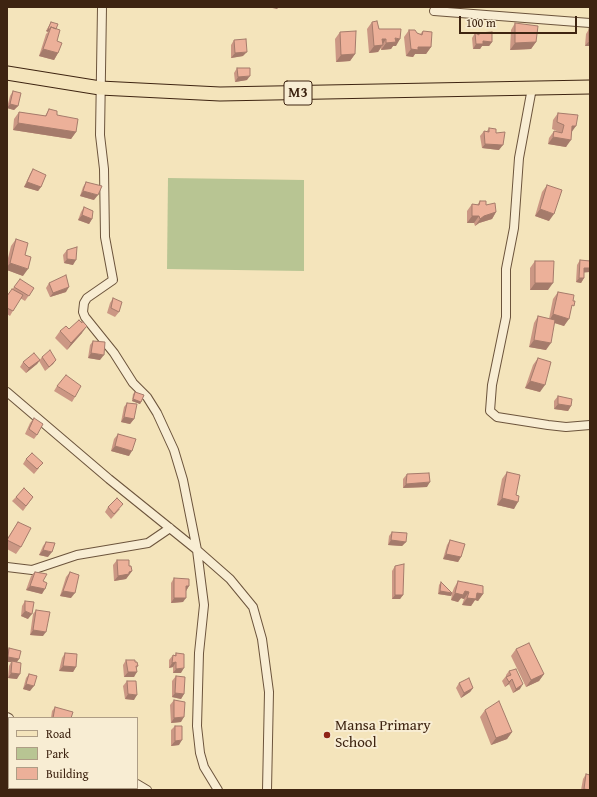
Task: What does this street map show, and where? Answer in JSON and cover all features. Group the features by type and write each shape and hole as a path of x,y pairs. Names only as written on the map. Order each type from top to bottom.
{"main road":[{"name":"M3","path":"7,73 100,88 220,94 590,87"}],"street":[{"path":"102,7 100,135 104,169 105,237 113,280 87,298 84,303 83,312 89,323 114,353 133,383 147,398 163,424 183,480 197,550 204,605 199,653 197,726 200,753 204,767 218,790"},
{"path":"434,11 590,23"},
{"path":"532,88 519,158 514,228 506,268 506,317 492,385 489,404 490,411 496,417 540,424 566,427 590,426"},
{"path":"7,392 109,479 197,550 230,579 252,607 262,639 269,692 267,790"},
{"path":"7,567 32,570 77,556 148,543 170,528"},
{"path":"138,785 147,790"}],"green space":[{"path":"168,178 304,180 304,271 167,269"}],"building":[{"path":"377,21 379,29 401,29 400,39 395,38 396,42 386,43 386,39 382,39 383,45 374,46 372,22"},
{"path":"51,22 58,24 56,29 51,27 48,29"},
{"path":"515,23 538,26 536,42 515,43"},
{"path":"51,27 60,30 57,41 62,43 58,53 43,49"},
{"path":"589,29 590,30 590,41 589,41"},
{"path":"409,30 415,30 417,33 422,35 423,31 432,32 431,47 418,47 418,50 411,49"},
{"path":"356,31 355,54 341,55 340,32"},
{"path":"492,32 492,42 483,41 483,44 476,44 475,33 479,35 479,33"},
{"path":"246,39 247,52 235,53 234,40"},
{"path":"237,68 250,68 250,76 238,77"},
{"path":"13,91 21,93 18,106 10,104"},
{"path":"49,109 57,111 57,115 78,119 76,132 18,123 19,112 46,116"},
{"path":"558,113 578,115 576,126 572,126 571,140 553,137 554,131 562,133 564,125 557,122"},
{"path":"489,128 496,129 496,133 505,132 503,145 485,144 484,131 489,132"},
{"path":"33,169 46,175 41,187 27,182"},
{"path":"86,182 102,186 98,195 83,191"},
{"path":"547,185 562,190 554,214 540,209"},
{"path":"480,201 486,201 486,205 495,203 496,212 480,219 479,216 472,216 472,204 479,205"},
{"path":"84,207 93,211 92,219 82,215"},
{"path":"16,239 28,243 25,255 31,257 28,269 10,263"},
{"path":"77,247 76,260 67,259 67,250"},
{"path":"580,260 590,261 590,268 584,268 584,278 579,278"},
{"path":"535,261 554,261 553,283 535,283"},
{"path":"66,275 69,287 53,293 49,283"},
{"path":"20,279 34,288 29,296 14,287"},
{"path":"12,289 23,295 13,311 7,308 7,296"},
{"path":"558,292 574,295 574,306 572,305 569,319 553,314"},
{"path":"113,298 122,302 119,312 111,308"},
{"path":"538,316 555,320 551,343 534,340"},
{"path":"79,320 87,326 71,343 60,331 66,326 69,329"},
{"path":"93,341 105,342 104,355 91,353"},
{"path":"50,350 56,360 49,367 42,357"},
{"path":"34,353 40,360 29,368 23,362"},
{"path":"538,358 551,362 545,385 530,381"},
{"path":"66,375 81,386 75,397 57,386"},
{"path":"135,392 144,395 141,402 133,399"},
{"path":"558,396 572,399 571,406 558,404"},
{"path":"127,403 137,404 134,419 124,417"},
{"path":"34,418 43,424 37,435 29,429"},
{"path":"118,434 136,439 132,451 115,446"},
{"path":"32,453 43,463 37,469 26,459"},
{"path":"507,472 520,475 516,495 519,496 518,502 502,498"},
{"path":"429,473 430,482 406,484 407,474"},
{"path":"24,488 33,497 26,506 16,497"},
{"path":"117,498 123,504 114,514 108,507"},
{"path":"18,522 31,528 21,547 7,540"},
{"path":"392,532 407,533 406,542 391,540"},
{"path":"450,540 465,544 461,557 446,554"},
{"path":"46,542 55,543 52,552 43,550"},
{"path":"117,560 129,560 129,566 131,566 132,571 129,572 129,574 118,576"},
{"path":"404,564 403,595 395,595 395,566"},
{"path":"35,572 47,574 43,581 47,583 45,589 30,586"},
{"path":"70,572 79,575 75,593 63,591"},
{"path":"174,578 189,579 189,586 186,586 186,598 174,598"},
{"path":"458,581 483,586 483,594 477,593 476,599 467,598 469,592 465,591 463,595 455,593"},
{"path":"441,582 452,593 440,591"},
{"path":"25,601 34,602 32,614 25,611"},
{"path":"36,610 50,612 46,632 33,630"},
{"path":"529,643 544,674 531,680 516,649"},
{"path":"9,648 21,651 19,659 8,657"},
{"path":"65,653 77,654 76,667 63,666"},
{"path":"176,653 184,654 184,668 176,669 176,662 172,663 173,655 176,656"},
{"path":"126,660 135,660 135,662 137,662 137,672 128,672"},
{"path":"12,661 21,663 20,674 11,673"},
{"path":"516,669 523,684 516,689 512,679 509,682 506,677 511,675 509,671"},
{"path":"29,674 37,676 34,686 26,684"},
{"path":"176,676 185,677 184,694 175,693"},
{"path":"469,678 473,688 464,693 459,683"},
{"path":"127,681 136,681 137,695 128,694"},
{"path":"174,700 185,702 184,717 174,718"},
{"path":"499,701 512,732 496,738 485,710"},
{"path":"55,707 73,712 71,717 53,717"},
{"path":"175,726 182,726 182,740 175,741"},
{"path":"586,774 590,775 590,790 584,789"}],"place":[{"name":"Mansa Primary School","path":"327,735"}]}
